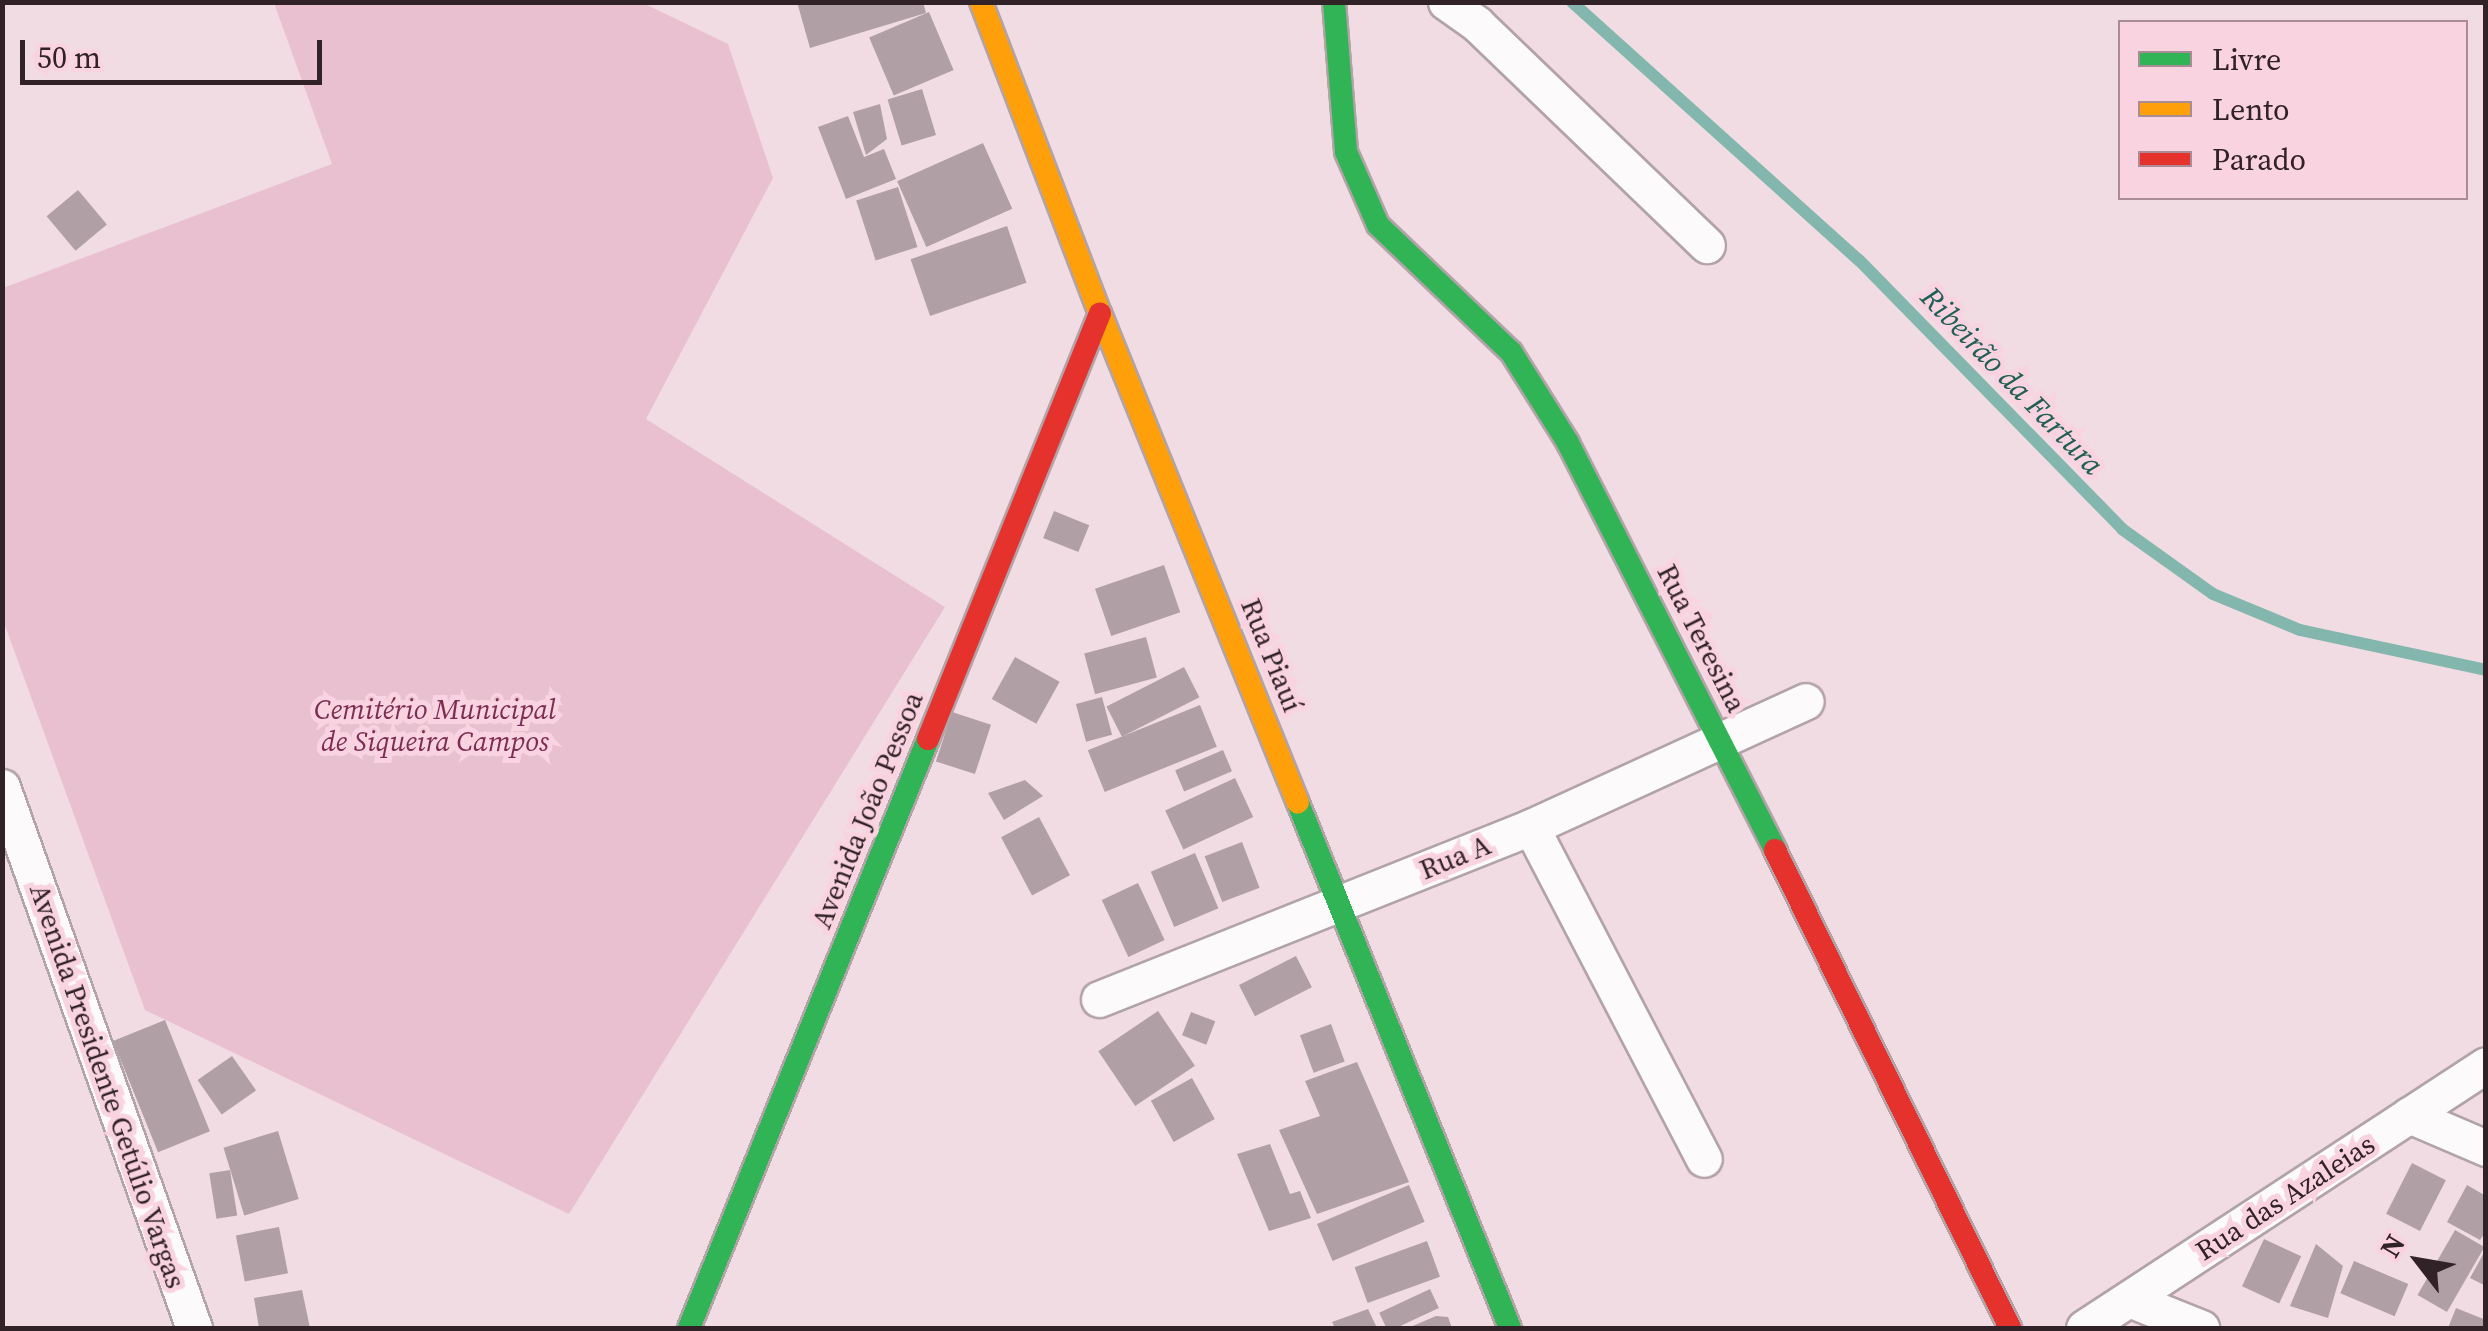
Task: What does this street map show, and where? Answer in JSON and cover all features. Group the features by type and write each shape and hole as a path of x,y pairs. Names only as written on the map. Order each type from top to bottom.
{"street":[{"name":"Rua Piauí","path":"981,2 1100,314 1341,902 1510,1328"},
{"name":"Rua Teresina","path":"1334,2 1346,152 1378,225 1511,352 1568,443 1720,738 2010,1328"},
{"path":"1446,2 1477,24 1707,245"},
{"name":"Avenida João Pessoa","path":"689,1328 1100,314"},
{"name":"Rua A","path":"1099,999 1531,827 1806,701"},
{"name":"Avenida Presidente Getúlio Vargas","path":"2,786 194,1328"},
{"path":"1531,827 1704,1160"},
{"name":"Rua das Azaleias","path":"2084,1328 2486,1065"},
{"path":"2409,1115 2486,1148"},
{"path":"2129,1299 2201,1328"}],"green space":[{"name":"Cemitério Municipal de Siqueira Campos","path":"274,3 643,3 728,44 773,178 646,419 945,607 569,1214 145,1010 3,620 3,288 332,164"}],"building":[{"path":"797,2 923,2 926,13 810,48"},
{"path":"929,12 954,70 894,95 869,37"},
{"path":"922,89 936,135 902,145 888,100"},
{"path":"880,104 887,139 866,155 853,112"},
{"path":"848,116 864,157 884,149 896,179 846,199 818,127"},
{"path":"983,143 1012,209 926,247 897,181"},
{"path":"898,187 917,247 876,261 856,201"},
{"path":"78,190 107,224 76,251 47,216"},
{"path":"1007,226 1027,283 930,316 911,259"},
{"path":"1054,511 1089,525 1078,552 1043,538"},
{"path":"1164,565 1180,612 1111,636 1095,589"},
{"path":"1146,637 1157,678 1095,694 1084,654"},
{"path":"1015,657 1060,682 1036,724 992,699"},
{"path":"1184,667 1199,697 1122,737 1106,706"},
{"path":"1102,697 1112,735 1086,742 1076,704"},
{"path":"1200,705 1217,747 1105,792 1088,750"},
{"path":"952,712 991,725 975,774 936,761"},
{"path":"1223,750 1232,771 1184,791 1175,770"},
{"path":"1235,778 1253,817 1183,850 1165,811"},
{"path":"1025,780 1043,796 1004,820 988,793"},
{"path":"1039,817 1070,875 1032,895 1001,837"},
{"path":"1242,842 1260,888 1222,902 1205,856"},
{"path":"1195,853 1218,908 1174,927 1151,872"},
{"path":"1138,883 1165,940 1128,957 1102,900"},
{"path":"1296,956 1312,987 1255,1016 1239,985"},
{"path":"1158,1011 1195,1066 1135,1106 1098,1051"},
{"path":"1191,1012 1215,1021 1206,1045 1182,1035"},
{"path":"165,1020 210,1131 158,1152 113,1041"},
{"path":"1331,1024 1345,1062 1314,1073 1300,1035"},
{"path":"232,1056 256,1090 222,1114 198,1080"},
{"path":"1357,1062 1409,1182 1317,1214 1279,1130 1320,1116 1305,1081"},
{"path":"1192,1078 1215,1119 1174,1142 1151,1101"},
{"path":"278,1131 299,1199 244,1216 223,1148"},
{"path":"1270,1144 1290,1194 1300,1191 1311,1218 1269,1231 1237,1154"},
{"path":"2412,1163 2446,1180 2420,1231 2386,1214"},
{"path":"230,1170 237,1215 216,1219 209,1173"},
{"path":"1409,1185 1425,1222 1333,1261 1317,1224"},
{"path":"2467,1185 2486,1196 2486,1231 2480,1240 2447,1222"},
{"path":"279,1227 288,1273 245,1282 236,1235"},
{"path":"2455,1230 2484,1247 2447,1312 2418,1295"},
{"path":"2264,1239 2301,1256 2279,1303 2242,1286"},
{"path":"1427,1241 1440,1277 1368,1303 1355,1267"},
{"path":"2316,1244 2343,1266 2328,1318 2290,1306"},
{"path":"2486,1249 2486,1286 2470,1278"},
{"path":"2354,1261 2408,1284 2395,1316 2340,1293"},
{"path":"1430,1289 1439,1308 1396,1328 1386,1328 1379,1313"},
{"path":"302,1290 310,1328 259,1328 254,1298"},
{"path":"2456,1308 2486,1320 2486,1328 2448,1328"},
{"path":"1368,1309 1377,1328 1335,1328 1332,1322"},
{"path":"1436,1316 1448,1317 1452,1328 1408,1328"}],"waterway":[{"name":"Ribeirão da Fartura","path":"1572,2 1859,260 2122,529 2213,594 2300,630 2486,670"}],"traffic: fast":[{"path":"1334,2 1346,152 1378,225 1511,352 1568,443 1775,850"},
{"path":"689,1328 928,739"},
{"path":"1298,803 1510,1328"}],"traffic: slow":[{"path":"981,2 1100,313 1298,803"}],"traffic: jam":[{"path":"928,739 1100,313"},
{"path":"1775,850 2010,1328"}]}
